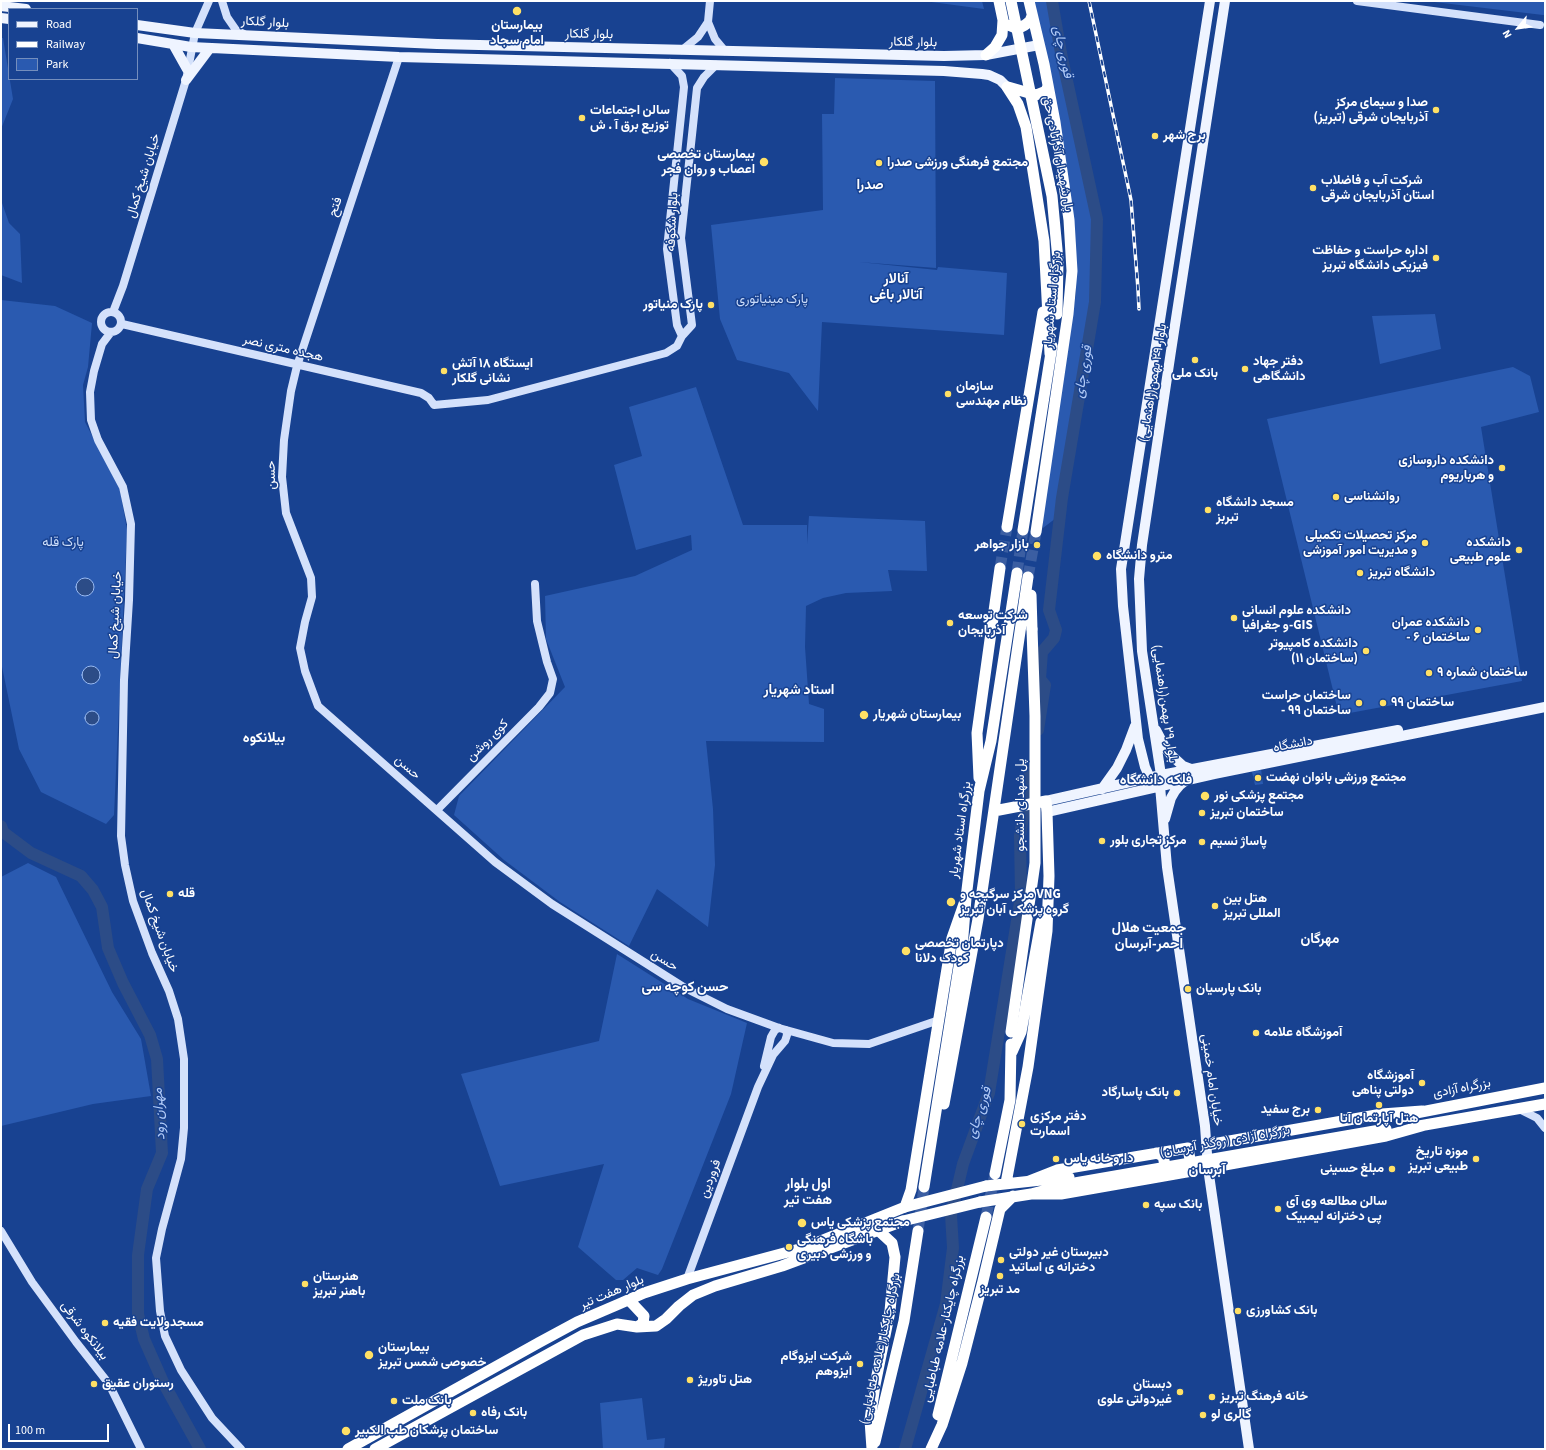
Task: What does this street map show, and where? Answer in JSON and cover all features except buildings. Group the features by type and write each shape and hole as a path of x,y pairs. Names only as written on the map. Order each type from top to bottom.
{"highway":[{"path":"986,55 995,48 1003,31 1003,20 999,1"},
{"name":"پل شهیدان آذرآبادی حق","path":"1011,1 1052,196 1058,254 1057,314"},
{"name":"بزرگراه استاد شهریار","path":"1029,1 1055,122 1069,220 1072,271 1068,314 1036,532"},
{"path":"1003,20 1008,25 1019,28 1030,21 1032,16"},
{"path":"1007,87 1036,96 1046,92 1048,86"},
{"path":"1007,87 1018,104 1026,127 1044,241 1050,354"},
{"path":"1026,127 1030,119 1040,115 1046,115 1055,122"},
{"path":"1007,527 1046,293"},
{"name":"بزرگراه استاد شهریار","path":"1023,530 1057,314"},
{"path":"980,791 977,733 1000,568"},
{"name":"بزرگراه استاد شهریار","path":"924,1186 962,948 966,898 980,791 991,741 1017,573"},
{"name":"پل شهدای دانشجو","path":"994,810 1028,577 1032,629 1035,863 1011,1032 1012,1052 1010,1100 995,1174"},
{"path":"932,1136 946,1099 978,919 994,810 1047,806 1049,876 1047,931 1028,1067 1006,1183"},
{"path":"1012,1052 1021,1032 1049,876"},
{"path":"905,1207 911,1190 952,938 966,898"},
{"name":"بزرگراه آزادی","path":"1386,1125 1422,1111 1545,1088"},
{"path":"1208,1168 1386,1136 1425,1125 1545,1104"},
{"path":"1207,1144 1382,1114 1422,1111"},
{"path":"1386,1125 1425,1125"},
{"name":"بزرگراه آزادی (روگذر آبرسان)","path":"1069,1180 1386,1125"},
{"path":"1285,1131 1281,1136 1280,1142 1283,1150 1290,1153"},
{"path":"375,1449 583,1335 617,1324 637,1327 656,1326 666,1320 679,1306 694,1295 715,1286 782,1266 903,1221 980,1202 1013,1196 1031,1194 1061,1194 1192,1170 1188,1148 1057,1170 1030,1181"},
{"path":"1156,1153 1162,1156 1165,1167 1164,1172 1158,1176"},
{"path":"1031,1194 1069,1180"},
{"name":"بلوار هفت تیر","path":"348,1449 558,1332 577,1322 629,1300 687,1279 803,1248 905,1207 986,1186 1030,1181 1069,1180"},
{"path":"930,1449 942,1425 962,1363 1000,1209 1013,1196"},
{"name":"بزرگراه چایکنار-علامه طباطبایی","path":"930,1449 986,1216"},
{"path":"873,1449 870,1420 875,1385 890,1311 895,1258 892,1243 879,1231"},
{"name":"بزرگراه چایکنار(علامه طباطبایی)","path":"873,1449 904,1321 918,1231"},
{"path":"687,1279 694,1295"},
{"path":"629,1300 644,1316 643,1323 637,1327"}],"main road":[{"name":"بلوار ٢٩ بهمن(راهنمایی)","path":"1150,778 1145,767 1138,739 1123,606 1121,570 1210,1"},
{"name":"بلوار ٢٩ بهمن(راهنمایی)","path":"1160,786 1161,775 1142,651 1140,564 1225,1"},
{"path":"1,6 18,8"},
{"name":"بلوار گلکار","path":"138,25 194,32 437,44 944,56 986,55 1039,45"},
{"name":"بلوار گلکار","path":"138,38 191,47 399,57 944,71 982,74 994,77 1007,87"},
{"path":"173,44 187,69"},
{"path":"186,80 210,48"},
{"path":"1172,244 1188,246"},
{"name":"دانشگاه","path":"1047,806 1102,789 1161,775 1545,702"},
{"name":"دانشگاه","path":"1047,806 1160,786 1545,707"},
{"path":"1102,789 1117,768 1136,724"},
{"path":"1153,725 1166,750 1177,761 1191,770"},
{"path":"1138,739 1146,743 1151,741 1154,737"},
{"path":"1150,778 1160,786"},
{"path":"1163,825 1171,798 1180,785 1187,780"},
{"name":"خیابان امام خمینی","path":"1160,786 1167,867 1207,1144 1208,1168 1249,1449"}],"street":[{"name":"خیابان شیخ کمال","path":"114,312 186,80 194,32 210,1"},
{"path":"222,1 227,17 236,30 249,35"},
{"path":"710,1 708,22 715,39 726,51"},
{"path":"1357,1 1540,25"},
{"path":"682,50 698,37 708,22"},
{"name":"فتح","path":"298,366 399,57"},
{"path":"670,63 682,76 684,87 687,84 691,84 697,88 704,77 716,65"},
{"name":"بلوار شکوفه","path":"682,336 677,325 667,249 684,87"},
{"name":"بلوار شکوفه","path":"434,405 488,400 666,353 677,346 682,336 692,325 681,238 697,88"},
{"path":"114,312 119,315 122,320 122,324 117,331 111,332 102,327 101,320 105,314 114,312"},
{"name":"هجده متری نصر","path":"122,324 298,366 421,393 429,398 434,405"},
{"name":"خیابان شیخ کمال","path":"111,332 102,344 94,370 90,392 92,420 98,440 123,487 131,524 129,600 124,680 121,836 125,865 133,901 152,953 169,991 178,1019 184,1060 185,1107 182,1159 162,1229 156,1258 160,1304 165,1336 181,1370 212,1418 241,1449"},
{"name":"حسن","path":"298,366 291,391 286,426 282,477 286,513 311,578 312,597 300,648 305,671 318,706 495,862 552,904 685,988 727,1009 783,1029"},
{"name":"کوی روشن","path":"437,810 539,708 550,693 553,679 545,655 537,621 535,584"},
{"path":"772,1049 773,1032 783,1029 833,1044 870,1044 938,1020"},
{"path":"772,1049 785,1041 787,1035 783,1029"},
{"name":"فروردین","path":"687,1279 772,1049"},
{"path":"1519,1109 1537,1118 1545,1128"},
{"name":"بیلانکوه شرقی","path":"1,1230 32,1282 109,1384 141,1449"}],"green space":[{"path":"924,1 982,1 984,9"},
{"path":"1032,1 1049,1 1094,225 1093,299 1056,518 1043,528 1043,511 1076,293 1075,227"},
{"path":"1426,1 1545,1 1545,15 1543,15"},
{"path":"1,38 3,38 8,68 8,80 10,80 13,99 1,129"},
{"name":"پارک مینیاتوری","path":"835,78 935,81 936,268 859,262 937,270 938,267 1007,273 1004,335 822,322 818,411 789,373 737,360 720,319 711,225 823,210 822,114 834,114"},
{"path":"1,200 9,223 20,234 22,283 1,275"},
{"name":"پارک قله","path":"1,300 55,306 92,323 88,367 83,385 85,422 120,490 127,530 114,815 106,824 41,792 19,749 1,662"},
{"path":"1435,314 1441,349 1380,364 1372,316"},
{"path":"1513,367 1530,376 1539,412 1481,427 1522,681 1339,715 1267,419"},
{"path":"696,387 743,525 807,525 807,544 809,516 925,521 927,571 888,570 892,591 846,593 823,598 806,606 805,647 809,704 824,709 824,742 706,741 713,809 715,865 708,927 657,889 629,946 560,902 504,860 454,815 459,796 565,687 546,639 545,596 635,576 692,550 691,535 636,550 614,465 642,456 629,407"},
{"name":"مجتمع ورزشی بانوان نهضت","path":"1261,769 1263,784 1255,785 1252,772"},
{"path":"28,863 56,877 112,992 141,1039 151,1096 93,1104 1,1126 1,877"},
{"path":"617,954 688,999 747,1023 731,1094 662,1269 658,1275 637,1268 623,1280 616,1280 578,1247 604,1164 500,1186 461,1074 599,1041"},
{"path":"642,1398 647,1440 665,1438 664,1449 603,1449 600,1403"}],"shaded area":[{"path":"85,578 91,581 94,587 91,593 85,596 79,593 76,587 79,581"},
{"path":"91,666 97,669 100,675 97,681 91,684 85,681 82,675 85,669"},
{"path":"92,711 97,713 99,718 97,723 92,725 87,723 85,718 87,713"}],"waterway":[{"name":"قوری چای","path":"1038,730 1045,685 1040,679 1042,652 1054,638 1056,630 1049,610 1062,498 1095,302 1097,219 1061,53 1052,1"},
{"name":"قوری چای","path":"905,1449 946,1304 953,1248 951,1215 963,1164 989,1093 1021,896 1020,836 1030,772"},
{"name":"مهران رود","path":"1,826 3,832 31,853 81,876 93,890 102,907 108,948 123,983 150,1035 157,1059 162,1153 147,1189 138,1255 138,1314 144,1339 163,1382 200,1449"}],"tunnel":[{"path":"1000,568 1007,527"},
{"path":"1017,573 1023,530"},
{"path":"1028,577 1036,532"},
{"path":"986,1217 995,1174"},
{"path":"918,1231 924,1187"}],"railway":[{"path":"1089,1 1131,200 1139,309"}],"place":[{"name":"بیمارستان امام سجاد","path":"517,11"},
{"name":"صدا و سیمای مرکز آذربایجان شرقی (تبریز)","path":"1436,110"},
{"name":"سالن اجتماعات توزیع برق آ . ش","path":"582,118"},
{"name":"برج شهر","path":"1155,136"},
{"name":"بیمارستان تخصصی اعصاب و روان فجر","path":"764,162"},
{"name":"مجتمع فرهنگی ورزشی صدرا","path":"879,163"},
{"name":"شرکت آب و فاضلاب استان آذربایجان شرقی","path":"1313,188"},
{"name":"اداره حراست و حفاظت فیزیکی دانشگاه تبریز","path":"1436,258"},
{"name":"پارک منیاتور","path":"711,305"},
{"name":"بانک ملی","path":"1195,360"},
{"name":"دفتر جهاد دانشگاهی","path":"1245,369"},
{"name":"ایستگاه ۱۸ آتش نشانی گلکار","path":"444,371"},
{"name":"سازمان نظام مهندسی","path":"948,394"},
{"name":"دانشکده داروسازی و هرباریوم","path":"1502,468"},
{"name":"روانشناسی","path":"1336,497"},
{"name":"مسجد دانشگاه تبربز","path":"1208,510"},
{"name":"مرکز تحصیلات تکمیلی و مدیریت امور آموزشی","path":"1425,543"},
{"name":"بازار جواهر","path":"1037,545"},
{"name":"دانشکده علوم طبیعی","path":"1519,550"},
{"name":"مترو دانشگاه","path":"1097,556"},
{"name":"دانشگاه تبریز","path":"1360,573"},
{"name":"دانشکده علوم انسانی و جغرافیا-GIS","path":"1234,618"},
{"name":"شرکت توسعه آذربایجان","path":"950,623"},
{"name":"دانشکده عمران - ساختمان ۶","path":"1478,630"},
{"name":"دانشکده کامپیوتر (ساختمان ۱۱)","path":"1366,651"},
{"name":"ساختمان شماره ۹","path":"1429,673"},
{"name":"ساختمان حراست - ساختمان ۹۹","path":"1359,703"},
{"name":"ساختمان ۹۹","path":"1383,703"},
{"name":"بیمارستان شهریار","path":"864,715"},
{"name":"مجتمع ورزشی بانوان نهضت","path":"1258,778"},
{"name":"مجتمع پزشکی نور","path":"1205,796"},
{"name":"ساختمان تبریز","path":"1202,813"},
{"name":"مرکز تجاری بلور","path":"1102,841"},
{"name":"پاساژ نسیم","path":"1202,842"},
{"name":"قله","path":"170,894"},
{"name":"مرکز سرگیجه و VNG گروه پزشکی آبان تبریز","path":"951,902"},
{"name":"هتل بین المللی تبریز","path":"1215,906"},
{"name":"دپارتمان تخصصی کودک دلانا","path":"906,951"},
{"name":"بانک پارسیان","path":"1188,989"},
{"name":"آموزشگاه علامه","path":"1256,1033"},
{"name":"آموزشگاه دولتی پناهی","path":"1422,1083"},
{"name":"بانک پاسارگاد","path":"1177,1093"},
{"name":"هتل آپارتمان آتا","path":"1379,1105"},
{"name":"برج سفید","path":"1318,1110"},
{"name":"دفتر مرکزی اسمارت","path":"1022,1124"},
{"name":"داروخانه یاس","path":"1056,1159"},
{"name":"موزه تاریخ طبیعی تبریز","path":"1476,1159"},
{"name":"مبلغ حسینی","path":"1392,1169"},
{"name":"بانک سپه","path":"1146,1205"},
{"name":"سالن مطالعه وی آی پی دخترانه لیمبیک","path":"1278,1209"},
{"name":"مجتمع پزشکی یاس","path":"802,1223"},
{"name":"باشگاه فرهنگی و ورزشی دبیری","path":"789,1247"},
{"name":"دبیرستان غیر دولتی دخترانه ی اساتید","path":"1001,1260"},
{"name":"مد تبریز","path":"1000,1276"},
{"name":"هنرستان باهنر تبریز","path":"305,1284"},
{"name":"بانک کشاورزی","path":"1238,1311"},
{"name":"مسجدولایت فقیه","path":"105,1323"},
{"name":"بیمارستان خصوصی شمس تبریز","path":"369,1355"},
{"name":"شرکت ایزوگام ایزوهم","path":"860,1364"},
{"name":"هتل تاوریژ","path":"690,1380"},
{"name":"رستوران عقیق","path":"94,1384"},
{"name":"دبستان غیردولتی علوی","path":"1180,1392"},
{"name":"خانه فرهنگ تبریز","path":"1212,1397"},
{"name":"بانک ملت","path":"394,1401"},
{"name":"بانک رفاه","path":"473,1413"},
{"name":"گالری لو","path":"1203,1415"},
{"name":"ساختمان پزشکان طب الکبیر","path":"346,1431"}],"district":[{"name":"صدرا","path":"870,186"},
{"name":"آنالار آتالار باغی","path":"896,288"},
{"name":"استاد شهریار","path":"799,691"},
{"name":"بیلانکوه","path":"264,739"},
{"name":"فلکه دانشگاه","path":"1156,781"},
{"name":"جمعیت هلال احمر-آبرسان","path":"1149,938"},
{"name":"مهرگان","path":"1320,940"},
{"name":"حسن کوچه سی","path":"685,988"},
{"name":"آبرسان","path":"1207,1171"},
{"name":"اول بلوار هفت تیر","path":"808,1194"}]}
